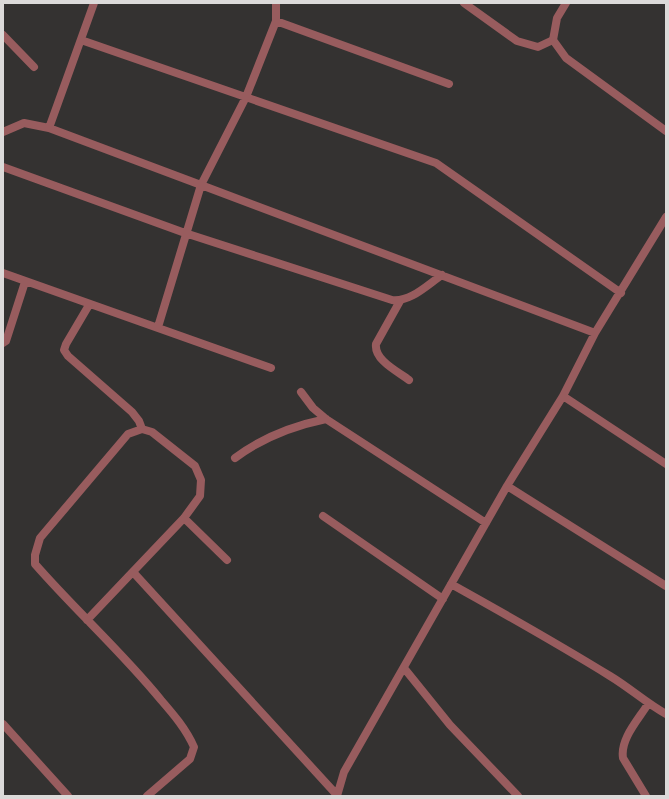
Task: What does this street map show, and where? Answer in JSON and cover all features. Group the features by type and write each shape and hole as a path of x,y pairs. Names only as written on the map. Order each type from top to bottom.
{"street":[{"path":"49,128 94,3"},
{"path":"158,327 201,185 246,97 276,21 276,3"},
{"path":"464,3 518,41 538,48 553,40"},
{"path":"566,3 557,18 553,40 566,58 666,131"},
{"path":"276,21 449,84"},
{"path":"3,35 34,67"},
{"path":"80,40 436,162 620,294"},
{"path":"3,132 24,123 49,128 596,333"},
{"path":"3,167 186,233 392,300 400,301 408,298 442,275"},
{"path":"337,795 344,772 451,584 507,486 563,396 596,333 666,217"},
{"path":"3,274 89,305 158,327 271,368"},
{"path":"3,343 6,341 25,282"},
{"path":"400,301 376,344 375,350 379,357 409,380"},
{"path":"89,305 64,350 68,356 132,412 139,421 142,429"},
{"path":"301,392 313,408 326,419 486,523"},
{"path":"563,396 666,464"},
{"path":"235,458 253,445 273,435 300,424 326,419"},
{"path":"88,620 184,518 200,496 200,480 195,466 152,432 142,429 128,434 40,538 35,555 35,564 146,682 187,732 194,747 190,759 147,796"},
{"path":"507,486 666,586"},
{"path":"323,516 443,599"},
{"path":"184,518 227,560"},
{"path":"133,572 337,795"},
{"path":"451,584 539,633 599,669 648,704 666,714"},
{"path":"404,668 450,726 518,796"},
{"path":"646,796 623,758 622,751 625,742 648,704"},
{"path":"3,724 68,796"}]}
